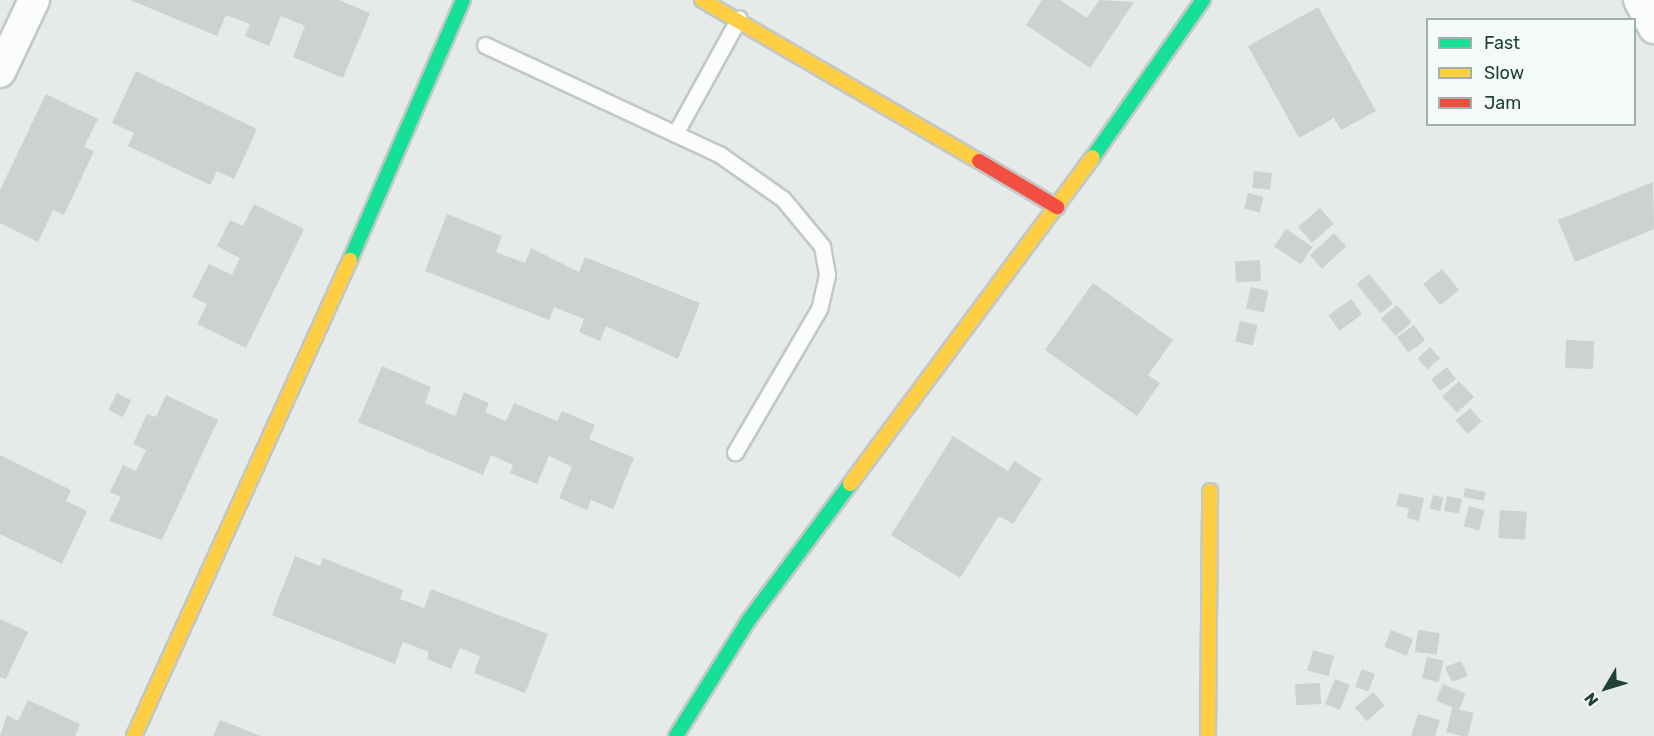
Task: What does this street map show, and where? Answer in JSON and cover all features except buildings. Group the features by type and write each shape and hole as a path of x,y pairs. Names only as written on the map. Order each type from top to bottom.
{"street":[{"path":"4,54 34,0"},
{"path":"134,736 388,178 463,0"},
{"path":"702,0 739,18 1056,207"},
{"path":"676,736 748,621 1056,207 1203,0"},
{"path":"1639,0 1654,28"},
{"path":"1208,736 1210,491"}],"lane":[{"path":"675,134 739,18"},
{"path":"485,45 675,134 754,175 806,221 822,246 826,275 819,309 735,452"}],"traffic: fast":[{"path":"350,260 463,0"},
{"path":"1093,157 1203,0"},
{"path":"676,736 748,621 850,484"}],"traffic: slow":[{"path":"702,0 979,161"},
{"path":"850,484 1093,157"},
{"path":"134,736 350,260"},
{"path":"1208,736 1210,491"}],"traffic: jam":[{"path":"979,161 1057,207"}]}
